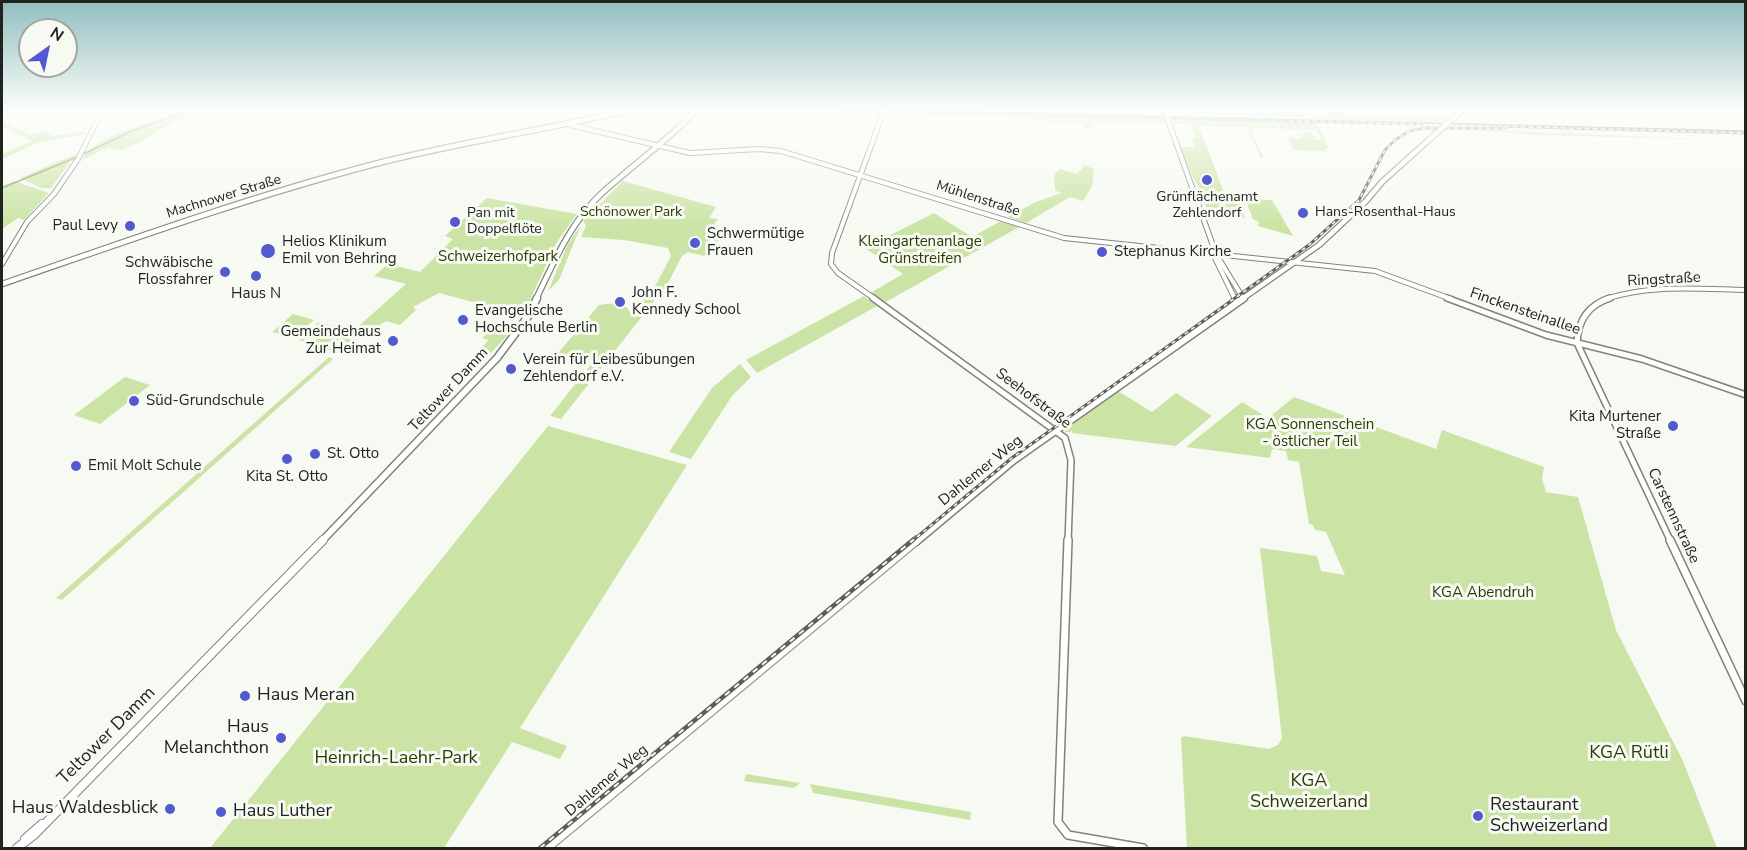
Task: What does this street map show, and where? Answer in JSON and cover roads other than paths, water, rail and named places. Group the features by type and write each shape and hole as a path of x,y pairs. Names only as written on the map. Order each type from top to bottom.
{"main road":[{"name":"Machnower Straße","path":"2,284 182,223 368,166 453,149"},
{"name":"Teltower Damm","path":"17,849 35,834 345,519 514,337 536,303 564,241 580,218 600,195 657,149"},
{"name":"Dahlemer Weg","path":"547,849 976,491 1056,430 1331,234 1366,201 1382,182 1419,149"}],"street":[{"path":"2,264 27,222 54,194 83,149"},
{"name":"Mühlenstraße","path":"673,149 700,154 775,149 1064,238 1294,262"},
{"name":"Seehofstraße","path":"870,149 831,257 833,269 1056,430 1066,441 1071,457 1058,817 1063,831 1068,836 1143,849"},
{"path":"1178,149 1216,254 1215,258 1221,272 1240,301"},
{"name":"Finckensteinallee","path":"1294,262 1383,273 1538,332 1642,359 1746,396"},
{"name":"Ringstraße","path":"1577,343 1578,327 1583,317 1589,309 1605,298 1632,292 1746,290"},
{"name":"Carstennstraße","path":"1577,343 1746,701"}],"waterway":[{"path":"81,155 94,149"},
{"path":"2,188 77,157"}],"railway":[{"path":"911,542 1012,458 1309,245 1359,200 1386,149"},
{"path":"540,848 913,540"}],"place":[{"name":"Grünflächenamt Zehlendorf","path":"1207,180"},
{"name":"Hans-Rosenthal-Haus","path":"1303,213"},
{"name":"Pan mit Doppelflöte","path":"455,222"},
{"name":"Paul Levy","path":"130,226"},
{"name":"Schwermütige Frauen","path":"695,243"},
{"name":"Helios Klinikum Emil von Behring","path":"268,251"},
{"name":"Stephanus Kirche","path":"1102,252"},
{"name":"Schwäbische Flossfahrer","path":"225,272"},
{"name":"Haus N","path":"256,276"},
{"name":"John F. Kennedy School","path":"620,302"},
{"name":"Evangelische Hochschule Berlin","path":"463,320"},
{"name":"Gemeindehaus Zur Heimat","path":"393,341"},
{"name":"Verein für Leibesübungen Zehlendorf e.V.","path":"511,369"},
{"name":"Süd-Grundschule","path":"134,401"},
{"name":"Kita Murtener Straße","path":"1673,426"},
{"name":"St. Otto","path":"315,454"},
{"name":"Kita St. Otto","path":"287,459"},
{"name":"Emil Molt Schule","path":"76,466"},
{"name":"Haus Meran","path":"245,696"},
{"name":"Haus Melanchthon","path":"281,738"},
{"name":"Haus Waldesblick","path":"170,809"},
{"name":"Haus Luther","path":"221,812"},
{"name":"Restaurant Schweizerland","path":"1478,816"}],"park label":[{"name":"Schönower Park","path":"631,213"},
{"name":"Kleingartenanlage Grünstreifen","path":"920,250"},
{"name":"Schweizerhofpark","path":"498,257"},
{"name":"KGA Sonnenschein - östlicher Teil","path":"1310,434"},
{"name":"KGA Abendruh","path":"1483,593"},
{"name":"KGA Rütli","path":"1629,754"},
{"name":"Heinrich-Laehr-Park","path":"396,759"},
{"name":"KGA Schweizerland","path":"1309,792"}]}
